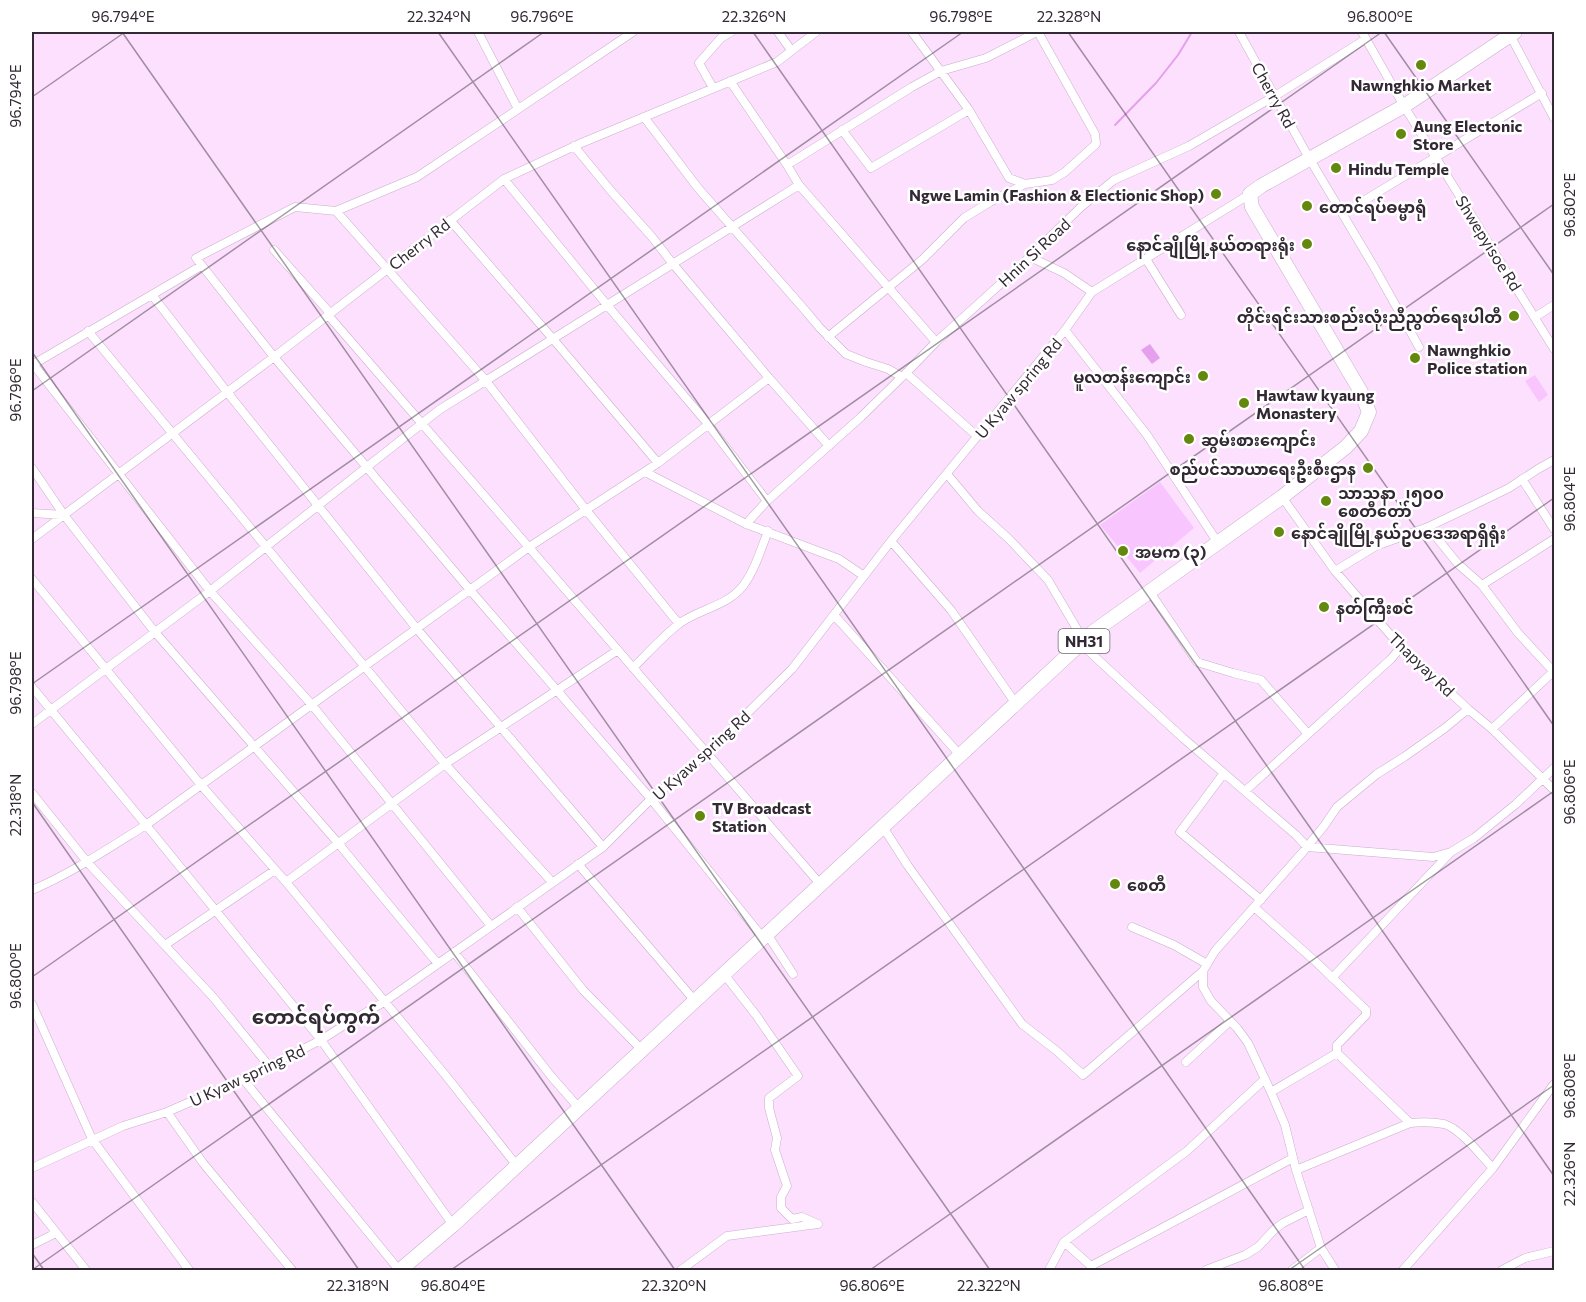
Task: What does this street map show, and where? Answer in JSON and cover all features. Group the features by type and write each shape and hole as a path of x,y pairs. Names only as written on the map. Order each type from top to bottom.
{"highway":[{"path":"1250,194 1309,158 1404,106 1511,32"},
{"name":"NH31","path":"400,1270 453,1225 1082,642 1282,497 1346,447 1361,431 1369,411 1361,392 1252,207 1250,194"}],"street":[{"path":"477,32 518,109"},
{"path":"633,32 417,177 336,211 295,207 196,258 273,357 651,799 765,936 793,974"},
{"path":"714,88 699,63 721,38 731,32"},
{"path":"778,32 791,50"},
{"name":"Cherry Rd","path":"32,539 504,179 574,146 777,62 816,32"},
{"path":"912,32 969,110 1009,178 1025,184"},
{"path":"787,165 941,71 986,58 1037,32 1095,134 1096,144 1065,172 1052,180 1025,184 964,218 923,259 828,337"},
{"name":"Cherry Rd","path":"1239,32 1419,347"},
{"path":"1511,32 1554,118"},
{"name":"Hnin Si Road","path":"746,524 767,501 829,446 936,342 1030,257 1081,207 1114,180 1189,146 1275,96 1364,35"},
{"name":"Shwepyisoe Rd","path":"1364,35 1404,106 1554,349"},
{"path":"730,81 799,186 936,342"},
{"path":"1342,212 1542,93"},
{"path":"842,130 871,168 969,110"},
{"path":"644,117 698,188 828,337 846,354 904,375 977,436"},
{"path":"574,146 829,446"},
{"path":"504,179 708,424 767,501"},
{"path":"32,724 210,591 439,410 799,186"},
{"name":"U Kyaw spring Rd","path":"32,1168 92,1139 167,1112 243,1079 321,1040 384,1002 603,847 651,799 707,753 792,669 891,541 1065,330 1092,292 1250,194"},
{"path":"336,211 486,381 586,510 679,624"},
{"path":"450,220 658,463"},
{"path":"274,250 821,885"},
{"path":"1030,257 1064,273 1092,292"},
{"path":"1146,259 1181,315"},
{"path":"201,266 32,364 120,473 210,591 312,705 491,926"},
{"path":"152,295 226,392 417,629 603,847"},
{"path":"1535,317 1554,305"},
{"path":"1065,330 1147,435 1218,543"},
{"path":"88,331 445,764 552,882"},
{"path":"32,890 87,862 146,825 529,547 658,463 769,378"},
{"path":"1335,571 1376,546 1428,527 1492,496 1554,460"},
{"path":"32,468 61,517 155,632 338,843 438,964"},
{"path":"645,472 746,524 839,559 864,576"},
{"path":"946,474 978,511 1009,539 1048,580 1082,642 1183,738 1307,847 1433,857 1451,852"},
{"path":"1522,478 1554,529"},
{"name":"Thapyay Rd","path":"1282,497 1335,571 1401,647 1492,729 1554,790"},
{"path":"32,513 61,517"},
{"path":"1428,527 1458,564 1482,585 1518,633 1554,671 1492,729"},
{"path":"633,668 679,624 720,604 742,586 757,559 768,531"},
{"path":"1482,585 1554,539"},
{"path":"891,541 951,610 1016,704"},
{"path":"32,579 201,785 286,882 447,1077 517,1166"},
{"path":"1150,592 1197,662 1233,674 1261,680 1308,734"},
{"path":"834,615 960,755"},
{"path":"1245,791 1391,659 1401,647"},
{"path":"286,882 445,764 618,651"},
{"path":"32,687 321,1040 453,1225"},
{"path":"883,827 908,866 1022,1023 1083,1075 1205,968 1215,951 1307,847 1337,807 1377,774 1445,728 1468,709"},
{"path":"1332,978 1451,852 1474,838 1516,804 1554,768"},
{"path":"1224,773 1180,832 1261,900"},
{"path":"32,793 87,862 213,997 268,1066"},
{"path":"578,864 695,1001"},
{"path":"165,945 275,870"},
{"path":"1254,907 1366,1010 1366,1015 1337,1045 1336,1053"},
{"path":"517,908 583,990 642,1050"},
{"path":"1132,927 1174,945 1205,968"},
{"path":"453,952 579,1108"},
{"path":"1205,968 1203,987 1211,1000 1248,1043 1286,1125 1296,1170 1321,1248 1335,1270"},
{"path":"681,1270 727,1236 818,1224 802,1217 792,1218 781,1208 781,1197 787,1186 775,1150 777,1138 769,1108 769,1098 798,1076 756,1015 724,974"},
{"path":"32,1004 92,1139 189,1270"},
{"path":"1186,1062 1230,1021"},
{"path":"1271,1092 1336,1053"},
{"path":"1336,1053 1410,1123"},
{"path":"243,1079 400,1270"},
{"path":"1050,1270 1064,1242 1187,1151 1265,1079"},
{"path":"1402,1270 1493,1168 1554,1084"},
{"path":"167,1112 203,1163 292,1270"},
{"path":"1296,1170 1410,1123 1427,1122 1446,1124 1460,1134 1493,1168"},
{"path":"1064,1242 1091,1266 1293,1158"},
{"path":"32,1202 86,1270"},
{"path":"1206,1270 1245,1255 1258,1247 1283,1223 1309,1210"},
{"path":"32,1245 56,1233"},
{"path":"1292,1270 1321,1248"},
{"path":"1502,1270 1525,1258 1554,1251"}],"shaded area":[{"path":"1150,344 1160,358 1152,364 1141,350"},
{"path":"1535,375 1548,395 1539,402 1525,381"},
{"path":"1160,482 1194,528 1140,573 1100,525"}],"waterway":[{"path":"1115,125 1156,83 1178,55 1192,32"}],"place":[{"name":"Nawnghkio Market","path":"1421,65"},
{"name":"Aung Electonic Store","path":"1401,134"},
{"name":"Hindu Temple","path":"1336,168"},
{"name":"Ngwe Lamin (Fashion & Electionic Shop)","path":"1216,194"},
{"name":"တောင်ရပ်ဓမ္မာရုံ","path":"1307,206"},
{"name":"နောင်ချိုမြို့နယ်တရားရုံး","path":"1307,244"},
{"name":"တိုင်းရင်းသားစည်းလုံးညီညွတ်ရေးပါတီ","path":"1514,316"},
{"name":"Nawnghkio Police station","path":"1415,358"},
{"name":"မူလတန်းကျောင်း","path":"1203,376"},
{"name":"Hawtaw kyaung Monastery","path":"1244,403"},
{"name":"ဆွမ်းစားကျောင်း","path":"1189,439"},
{"name":"စည်ပင်သာယာရေးဦးစီးဌာန","path":"1368,468"},
{"name":"သာသနာ ၂၅၀၀ စေတီတော်","path":"1326,501"},
{"name":"နောင်ချိုမြို့နယ်ဥပဒေအရာရှိရုံး","path":"1279,532"},
{"name":"အမက (၃)","path":"1123,551"},
{"name":"နတ်ကြီးစင်","path":"1324,607"},
{"name":"TV Broadcast Station","path":"700,816"},
{"name":"စေတီ","path":"1115,884"}],"district":[{"name":"တောင်ရပ်ကွက်","path":"316,1016"}]}
